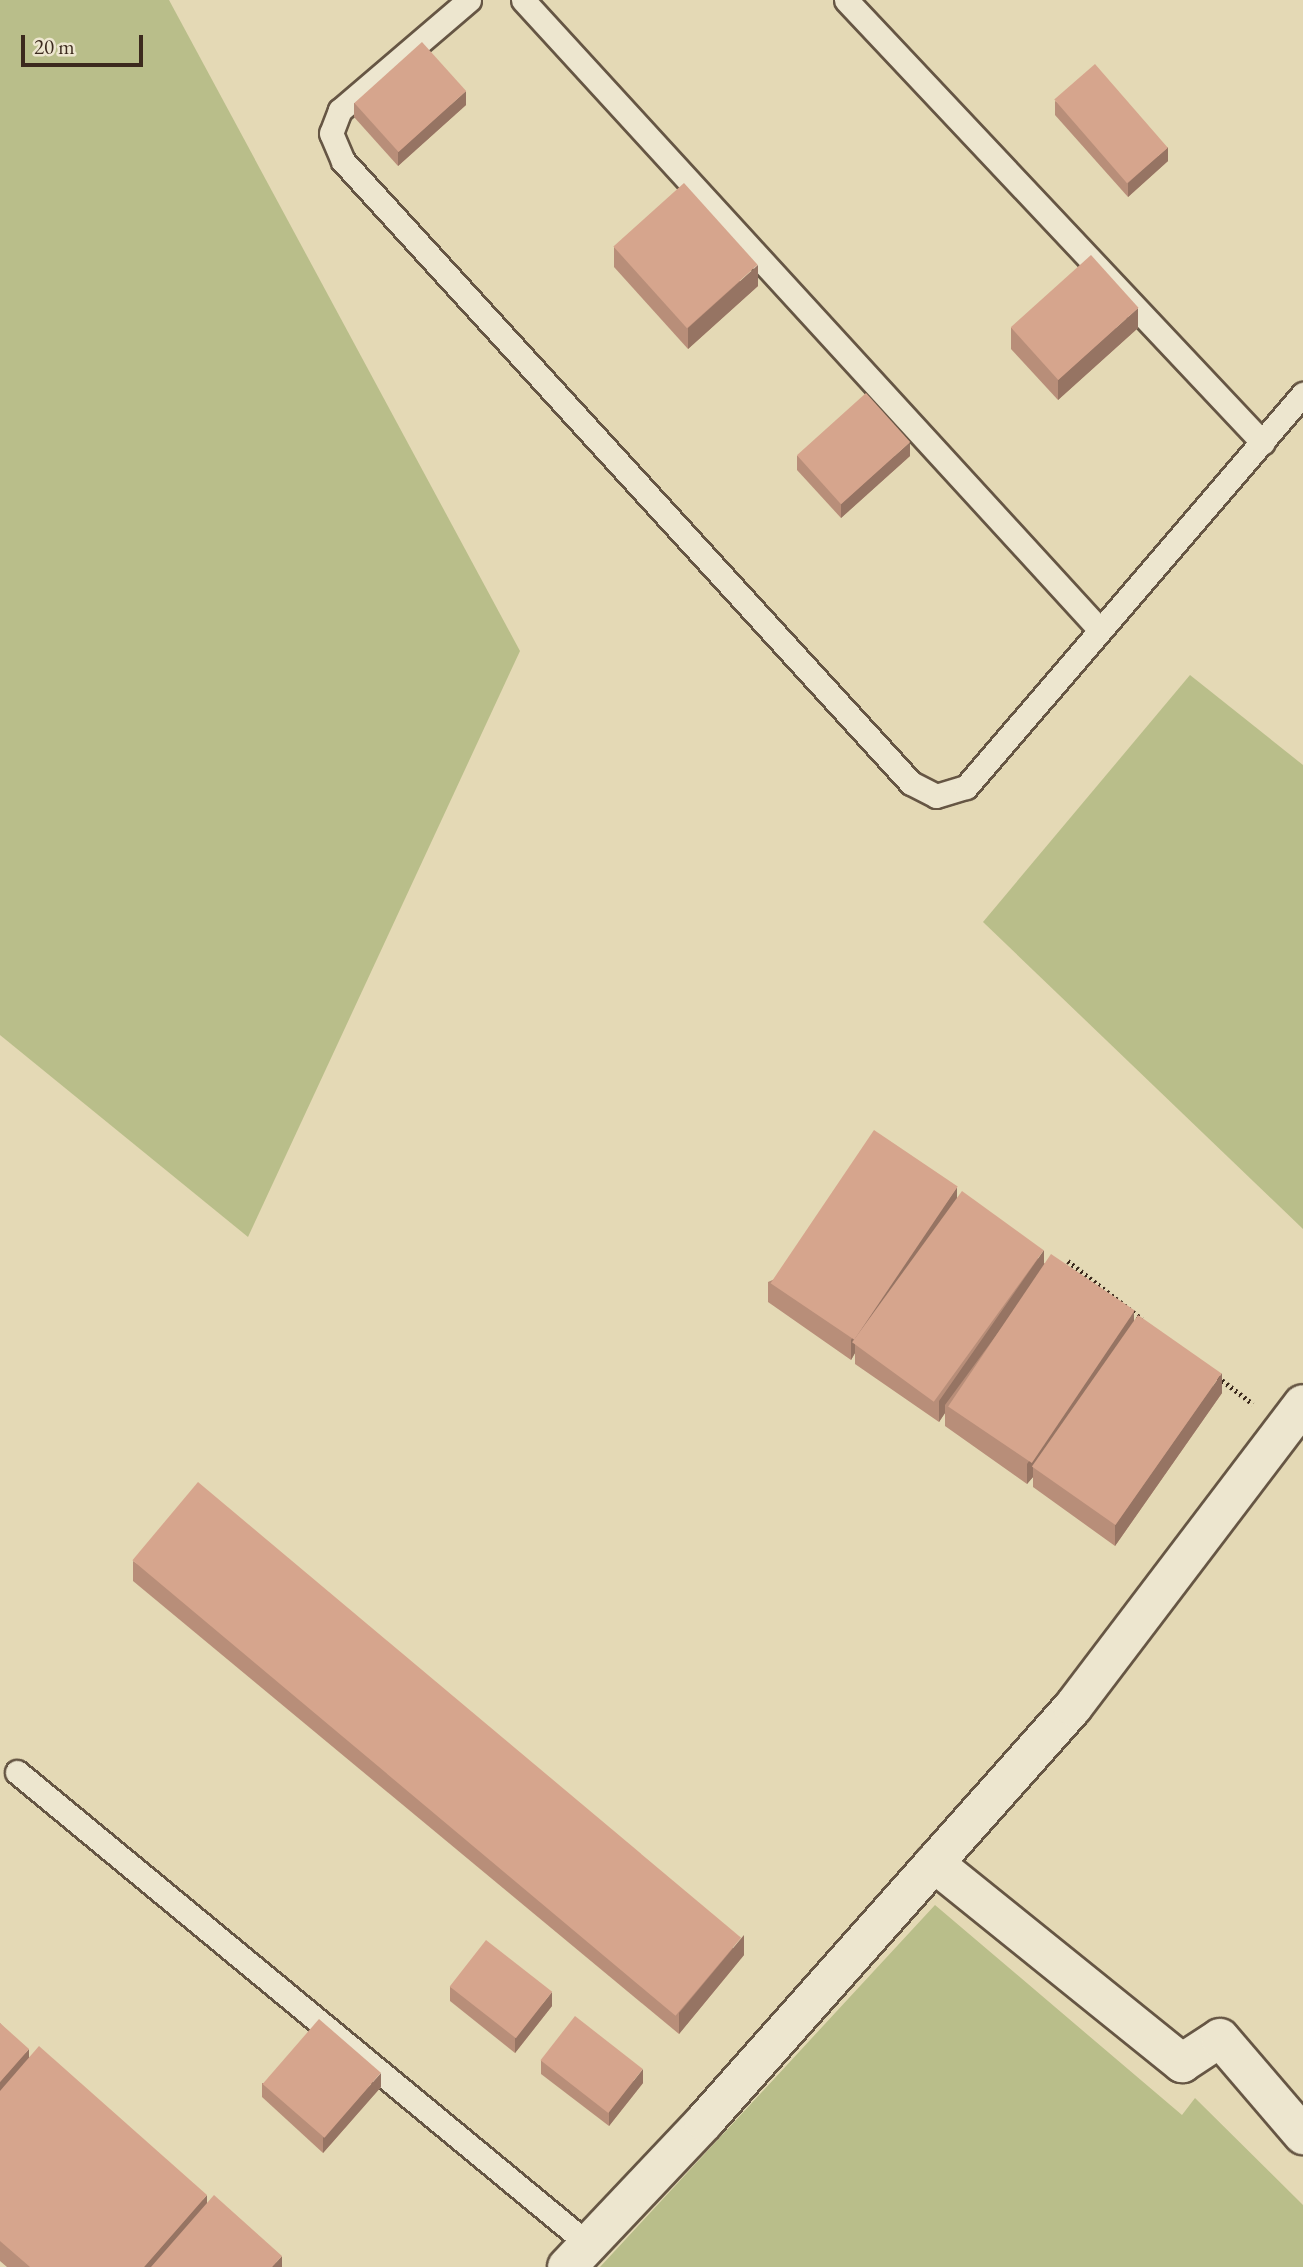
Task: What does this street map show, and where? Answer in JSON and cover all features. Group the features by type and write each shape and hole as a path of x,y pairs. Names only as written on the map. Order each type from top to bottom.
{"street":[{"path":"577,2255 705,2122 1073,1707 1293,1416"},
{"path":"934,1863 1182,2063 1220,2038 1303,2135"}],"lane":[{"path":"469,0 340,110 331,133 343,161 911,783 936,796 966,787 1303,394"},
{"path":"523,0 1100,630"},
{"path":"846,0 1263,443"},
{"path":"17,1772 577,2255"}],"path":[{"path":"1068,1261 1154,1328"},
{"path":"1208,1369 1293,1416"}],"green space":[{"path":"0,0 169,0 520,651 248,1237 0,1035"},
{"path":"1190,675 1303,765 1303,1229 983,922"},
{"path":"935,1905 1182,2115 1195,2098 1303,2205 1303,2267 600,2267"}],"building":[{"path":"422,42 466,91 399,152 354,103"},
{"path":"1095,64 1168,148 1127,183 1054,99"},
{"path":"684,183 758,265 687,328 613,247"},
{"path":"1091,255 1139,308 1058,380 1011,327"},
{"path":"866,393 910,442 841,504 797,455"},
{"path":"874,1130 958,1186 854,1340 771,1283"},
{"path":"962,1191 1044,1250 934,1402 852,1342"},
{"path":"1051,1254 1135,1310 1032,1463 948,1407"},
{"path":"1138,1315 1222,1374 1115,1525 1032,1467"},
{"path":"198,1482 741,1938 676,2016 132,1560"},
{"path":"486,1940 552,1992 516,2038 450,1986"},
{"path":"575,2016 643,2069 608,2113 541,2060"},
{"path":"319,2019 381,2073 324,2138 263,2084"},
{"path":"0,2023 29,2049 0,2082"},
{"path":"39,2046 207,2195 144,2267 30,2267 0,2241 0,2091"},
{"path":"214,2195 282,2256 272,2267 151,2267"}]}
